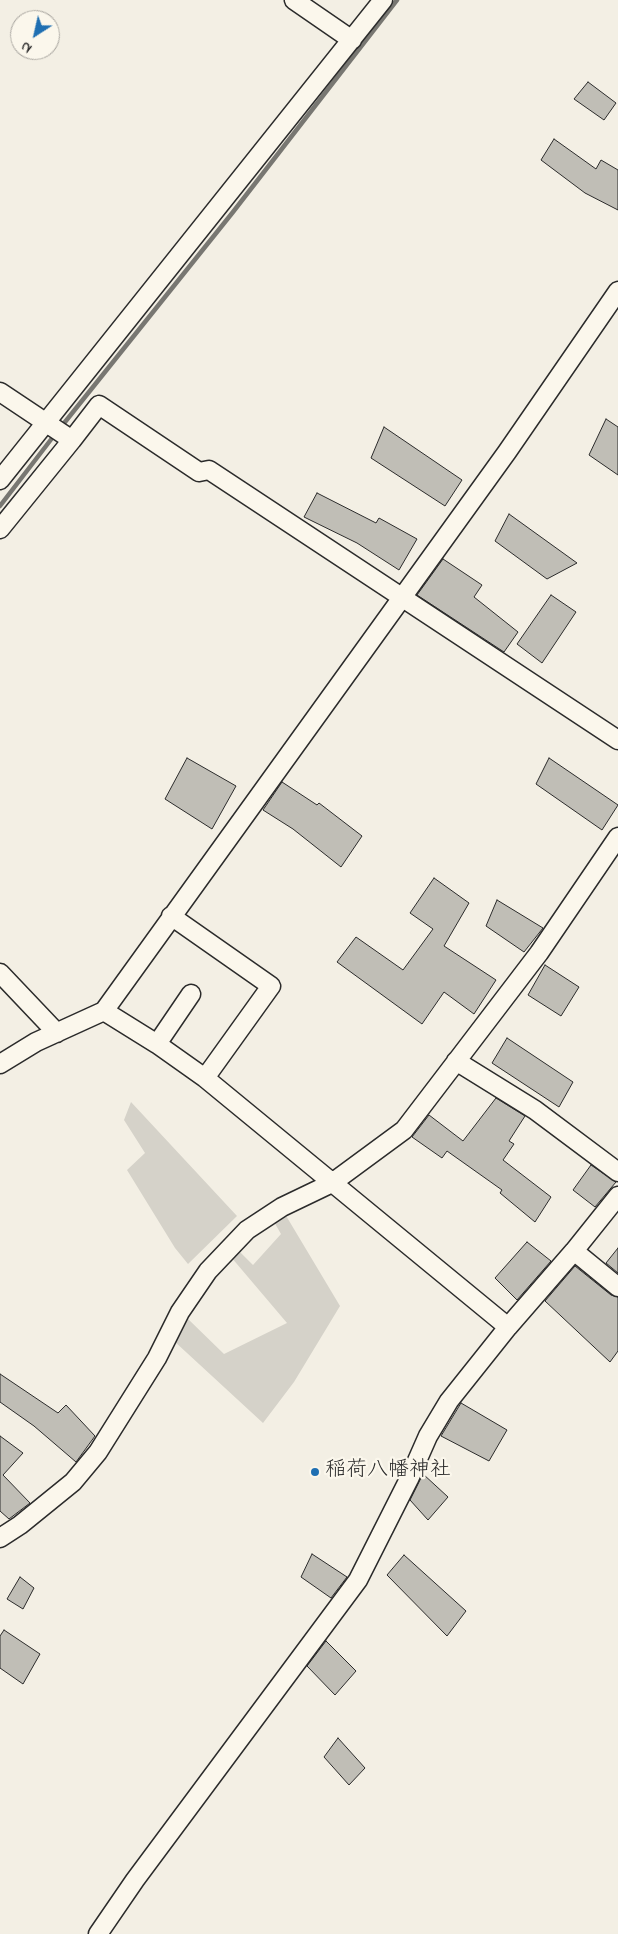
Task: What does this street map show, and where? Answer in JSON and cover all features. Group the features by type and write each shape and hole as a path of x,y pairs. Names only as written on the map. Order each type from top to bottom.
{"street":[{"path":"294,0 352,40"},
{"path":"0,480 48,424 383,0"},
{"path":"0,1064 36,1042 104,1011 507,452 618,291"},
{"path":"0,392 69,438"},
{"path":"0,529 69,438 99,405 199,472 209,470 618,740"},
{"path":"0,1538 20,1526 73,1482 98,1452 158,1358 180,1312 208,1271 247,1230 282,1207 332,1183 404,1130 539,953 618,837"},
{"path":"171,916 271,986 205,1078"},
{"path":"0,973 57,1033"},
{"path":"157,1044 191,994"},
{"path":"104,1011 157,1044 205,1078 508,1327"},
{"path":"456,1061 535,1110 618,1172"},
{"path":"98,1934 135,1880 358,1580 428,1436 449,1401 508,1327 574,1251 612,1216 618,1196"},
{"path":"574,1251 618,1287"}],"shaded area":[{"path":"131,1102 237,1216 188,1264 175,1248 127,1170 145,1153 124,1120"},
{"path":"285,1214 340,1306 294,1382 263,1423 174,1341 187,1318 224,1354 287,1323 231,1257 238,1250 253,1265 281,1234 273,1220"}],"building":[{"path":"588,82 616,103 604,120 574,99"},
{"path":"554,139 596,169 601,160 618,170 618,210 585,193 541,160"},
{"path":"606,419 618,427 618,475 589,455"},
{"path":"384,427 462,480 445,506 371,458"},
{"path":"317,493 376,523 379,518 417,539 399,570 357,543 304,517"},
{"path":"509,514 577,563 547,579 495,541"},
{"path":"443,559 482,585 474,597 518,632 504,652 417,595"},
{"path":"551,595 576,612 542,663 517,644"},
{"path":"187,758 236,786 212,829 165,799"},
{"path":"549,758 618,805 602,830 536,784"},
{"path":"282,782 317,805 319,803 362,836 341,867 293,829 263,810"},
{"path":"434,878 469,903 444,946 496,980 474,1014 444,992 422,1024 337,962 356,937 403,970 433,929 410,913"},
{"path":"497,900 543,928 524,952 486,926"},
{"path":"545,965 579,987 561,1016 528,995"},
{"path":"507,1038 573,1082 559,1107 492,1063"},
{"path":"496,1098 525,1116 509,1141 514,1144 503,1160 551,1197 535,1222 500,1193 502,1190 447,1151 442,1158 412,1137 429,1115 463,1141"},
{"path":"591,1165 616,1182 595,1207 573,1190"},
{"path":"527,1242 551,1261 517,1300 495,1278"},
{"path":"618,1248 618,1273 606,1263"},
{"path":"575,1266 611,1295 618,1297 618,1351 610,1362 545,1301"},
{"path":"0,1374 58,1413 66,1405 95,1436 76,1462 34,1426 0,1402"},
{"path":"461,1403 507,1430 489,1461 441,1436"},
{"path":"0,1436 23,1453 3,1475 30,1503 9,1519 0,1511"},
{"path":"423,1474 448,1497 428,1520 410,1500"},
{"path":"312,1554 347,1577 331,1598 301,1577"},
{"path":"404,1555 466,1611 447,1636 387,1575"},
{"path":"20,1577 34,1588 23,1609 7,1599"},
{"path":"4,1630 40,1654 23,1684 0,1668 0,1636"},
{"path":"326,1641 356,1671 335,1695 307,1666"},
{"path":"338,1738 365,1768 349,1785 324,1757"}],"waterway":[{"path":"61,427 233,212 397,0"},
{"path":"0,506 56,433"}],"place":[{"name":"稲荷八幡神社","path":"315,1472"}]}
